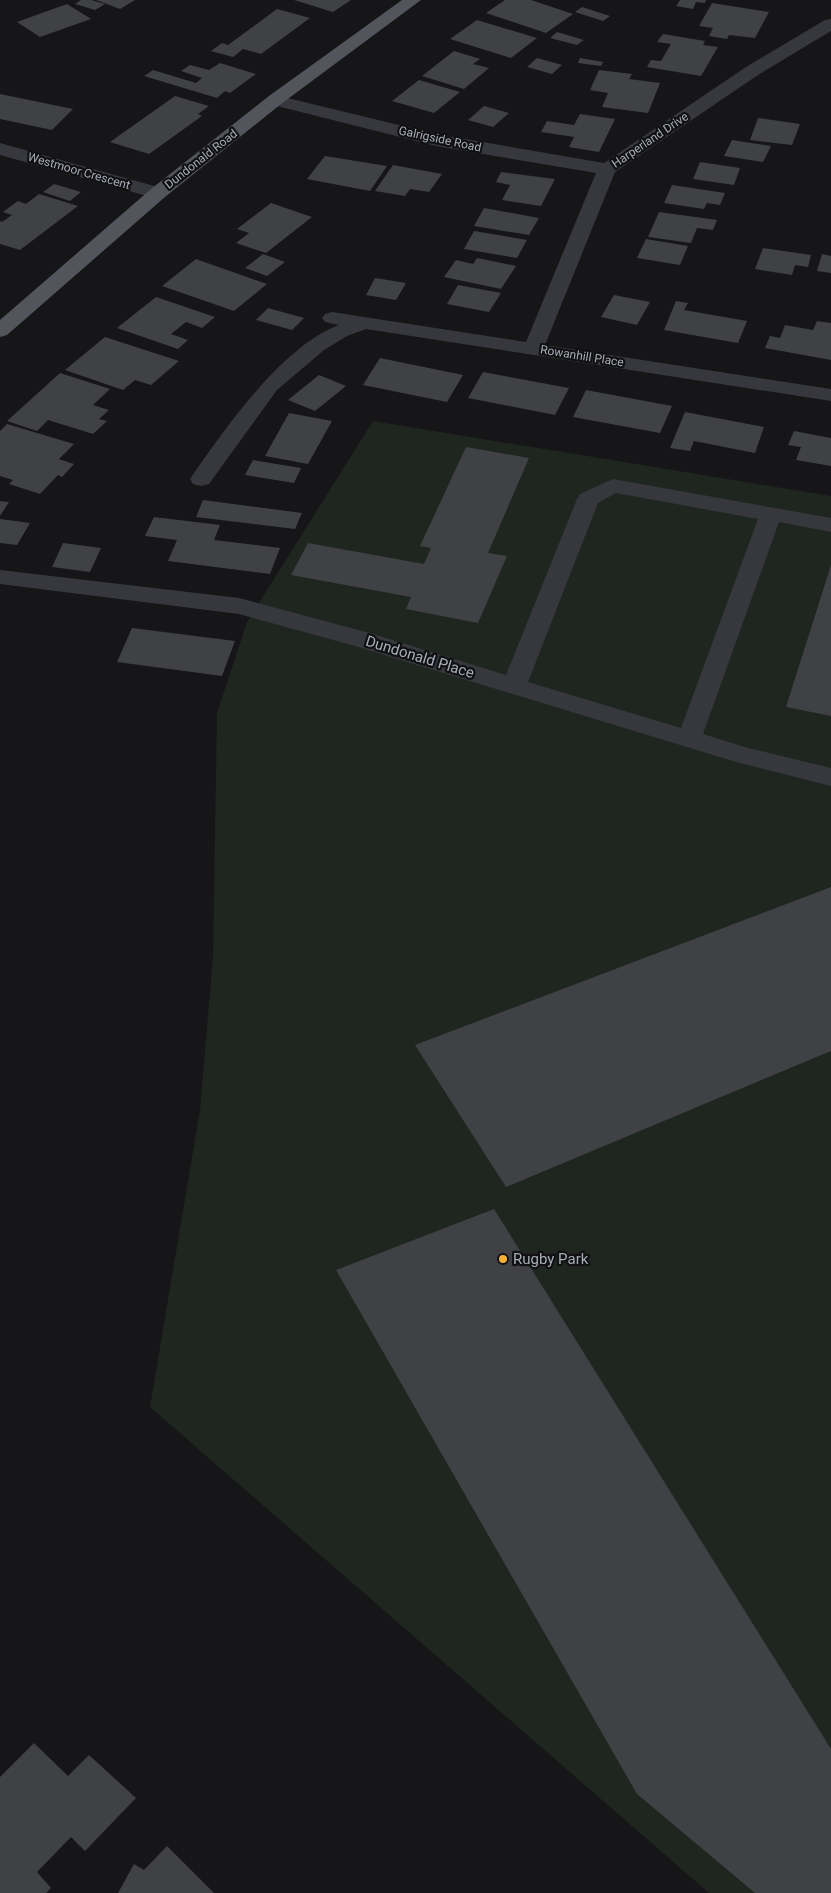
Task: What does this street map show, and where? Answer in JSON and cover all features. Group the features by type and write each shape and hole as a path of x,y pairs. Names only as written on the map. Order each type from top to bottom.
{"main road":[{"name":"Dundonald Road","path":"0,331 158,193 275,100 412,0"}],"street":[{"name":"Harperland Drive","path":"533,348 607,169 752,71 827,30"},
{"name":"Galrigside Road","path":"275,100 436,140 607,169"},
{"name":"Westmoor Crescent","path":"0,149 158,193"},
{"name":"Rowanhill Place","path":"332,318 831,395"},
{"path":"201,479 270,386 317,346 340,332 367,323"},
{"path":"514,686 588,499 613,486 831,525"},
{"path":"689,739 771,514"},
{"name":"Dundonald Place","path":"0,577 239,606 364,640 745,756 831,777"}],"shaded area":[{"name":"Rugby Park","path":"373,421 831,496 831,1893 709,1893 150,1407 200,1110 213,957 217,713 247,622"}],"building":[{"path":"81,0 91,0 105,4 95,10 75,4"},
{"path":"96,0 135,0 120,9"},
{"path":"294,0 351,0 333,12"},
{"path":"505,0 531,0 573,14 546,33 486,13"},
{"path":"680,0 706,0 705,3 696,2 693,9 676,6"},
{"path":"712,3 769,12 755,38 729,35 727,39 709,36 713,28 699,26"},
{"path":"67,4 91,19 40,37 17,22"},
{"path":"582,7 610,16 603,21 575,12"},
{"path":"277,9 310,18 261,54 243,49 233,57 211,51 222,43 228,45"},
{"path":"477,20 537,38 511,58 450,39"},
{"path":"557,32 584,40 577,45 550,38"},
{"path":"663,34 705,41 703,45 718,47 701,76 647,67 651,60 661,61 671,44 657,42"},
{"path":"454,51 480,59 473,64 489,68 464,89 422,76"},
{"path":"537,58 562,65 552,74 527,67"},
{"path":"580,58 603,62 601,66 578,63"},
{"path":"220,63 256,74 230,93 225,91 217,98 144,76 153,70 196,83 202,78 181,71 190,65 209,70"},
{"path":"599,70 632,74 629,79 660,83 648,113 602,107 608,93 590,90"},
{"path":"419,80 460,92 434,113 392,101"},
{"path":"0,94 73,109 52,130 0,119"},
{"path":"175,96 209,106 198,114 202,116 149,154 110,142"},
{"path":"484,106 509,113 493,127 468,120"},
{"path":"580,114 615,119 599,152 569,147 574,137 541,132 547,121 574,125"},
{"path":"758,118 800,124 792,145 750,140"},
{"path":"732,140 771,146 763,162 724,156"},
{"path":"325,156 387,166 370,191 307,179"},
{"path":"700,162 740,168 734,185 693,179"},
{"path":"393,165 442,174 429,192 410,189 405,196 375,191"},
{"path":"501,172 555,179 541,206 502,200 510,185 496,182"},
{"path":"54,184 81,192 70,201 43,192"},
{"path":"672,185 725,193 720,205 707,203 704,209 664,203"},
{"path":"39,194 78,206 20,250 0,244 0,221 2,222 12,215 3,212 18,201 26,204"},
{"path":"271,203 312,217 266,253 236,243 249,233 237,229"},
{"path":"484,208 539,218 529,235 474,226"},
{"path":"659,212 717,220 713,230 697,228 691,243 648,237"},
{"path":"474,231 527,240 517,258 464,249"},
{"path":"646,239 688,246 680,265 637,258"},
{"path":"763,248 811,255 808,267 795,265 792,275 755,269"},
{"path":"263,254 285,262 267,276 245,268"},
{"path":"822,254 831,256 831,273 817,271"},
{"path":"477,258 516,266 501,289 444,277 456,260 473,264"},
{"path":"196,259 267,284 234,311 162,286"},
{"path":"375,278 406,283 396,300 366,295"},
{"path":"458,285 501,293 489,312 447,304"},
{"path":"614,295 650,302 637,325 601,317"},
{"path":"156,297 215,317 202,328 186,322 171,334 188,340 178,349 117,328"},
{"path":"676,301 688,303 684,310 747,321 738,343 664,330"},
{"path":"268,308 304,318 292,330 256,320"},
{"path":"817,321 831,323 831,360 765,348 770,336 780,338 785,325 813,330"},
{"path":"105,337 179,361 151,385 135,380 123,390 65,370"},
{"path":"380,358 463,375 447,402 363,385"},
{"path":"483,372 569,388 555,415 468,398"},
{"path":"60,373 110,389 93,405 109,410 99,419 107,421 93,434 48,420 37,431 7,421"},
{"path":"319,375 346,386 315,411 288,400"},
{"path":"586,390 672,406 660,433 573,417"},
{"path":"685,412 764,427 755,453 694,441 690,451 670,448"},
{"path":"289,413 332,421 308,464 265,456"},
{"path":"7,424 74,444 59,459 74,464 62,477 58,475 40,494 9,484 13,480 0,476 0,431"},
{"path":"794,431 831,438 831,466 796,460 801,447 788,445"},
{"path":"466,447 529,458 488,553 507,556 478,623 406,609 411,597 291,575 308,543 424,564 431,548 420,546"},
{"path":"253,460 301,468 294,483 245,475"},
{"path":"203,500 302,513 295,529 196,517"},
{"path":"0,501 9,502 0,516"},
{"path":"154,517 220,525 214,540 280,548 270,574 168,561 177,540 145,536"},
{"path":"0,519 30,523 17,545 0,543"},
{"path":"63,543 101,548 90,572 52,567"},
{"path":"831,565 831,716 786,707"},
{"path":"132,628 235,641 222,676 117,662"},
{"path":"831,887 831,1051 506,1187 415,1045"},
{"path":"494,1209 831,1749 831,1893 755,1893 637,1794 336,1270"},
{"path":"34,1743 68,1776 89,1755 136,1798 85,1851 71,1837 37,1872 51,1888 46,1893 0,1893 0,1777"},
{"path":"167,1846 214,1893 118,1893 134,1864 144,1870"}],"place":[{"name":"Rugby Park","path":"503,1259"}]}
